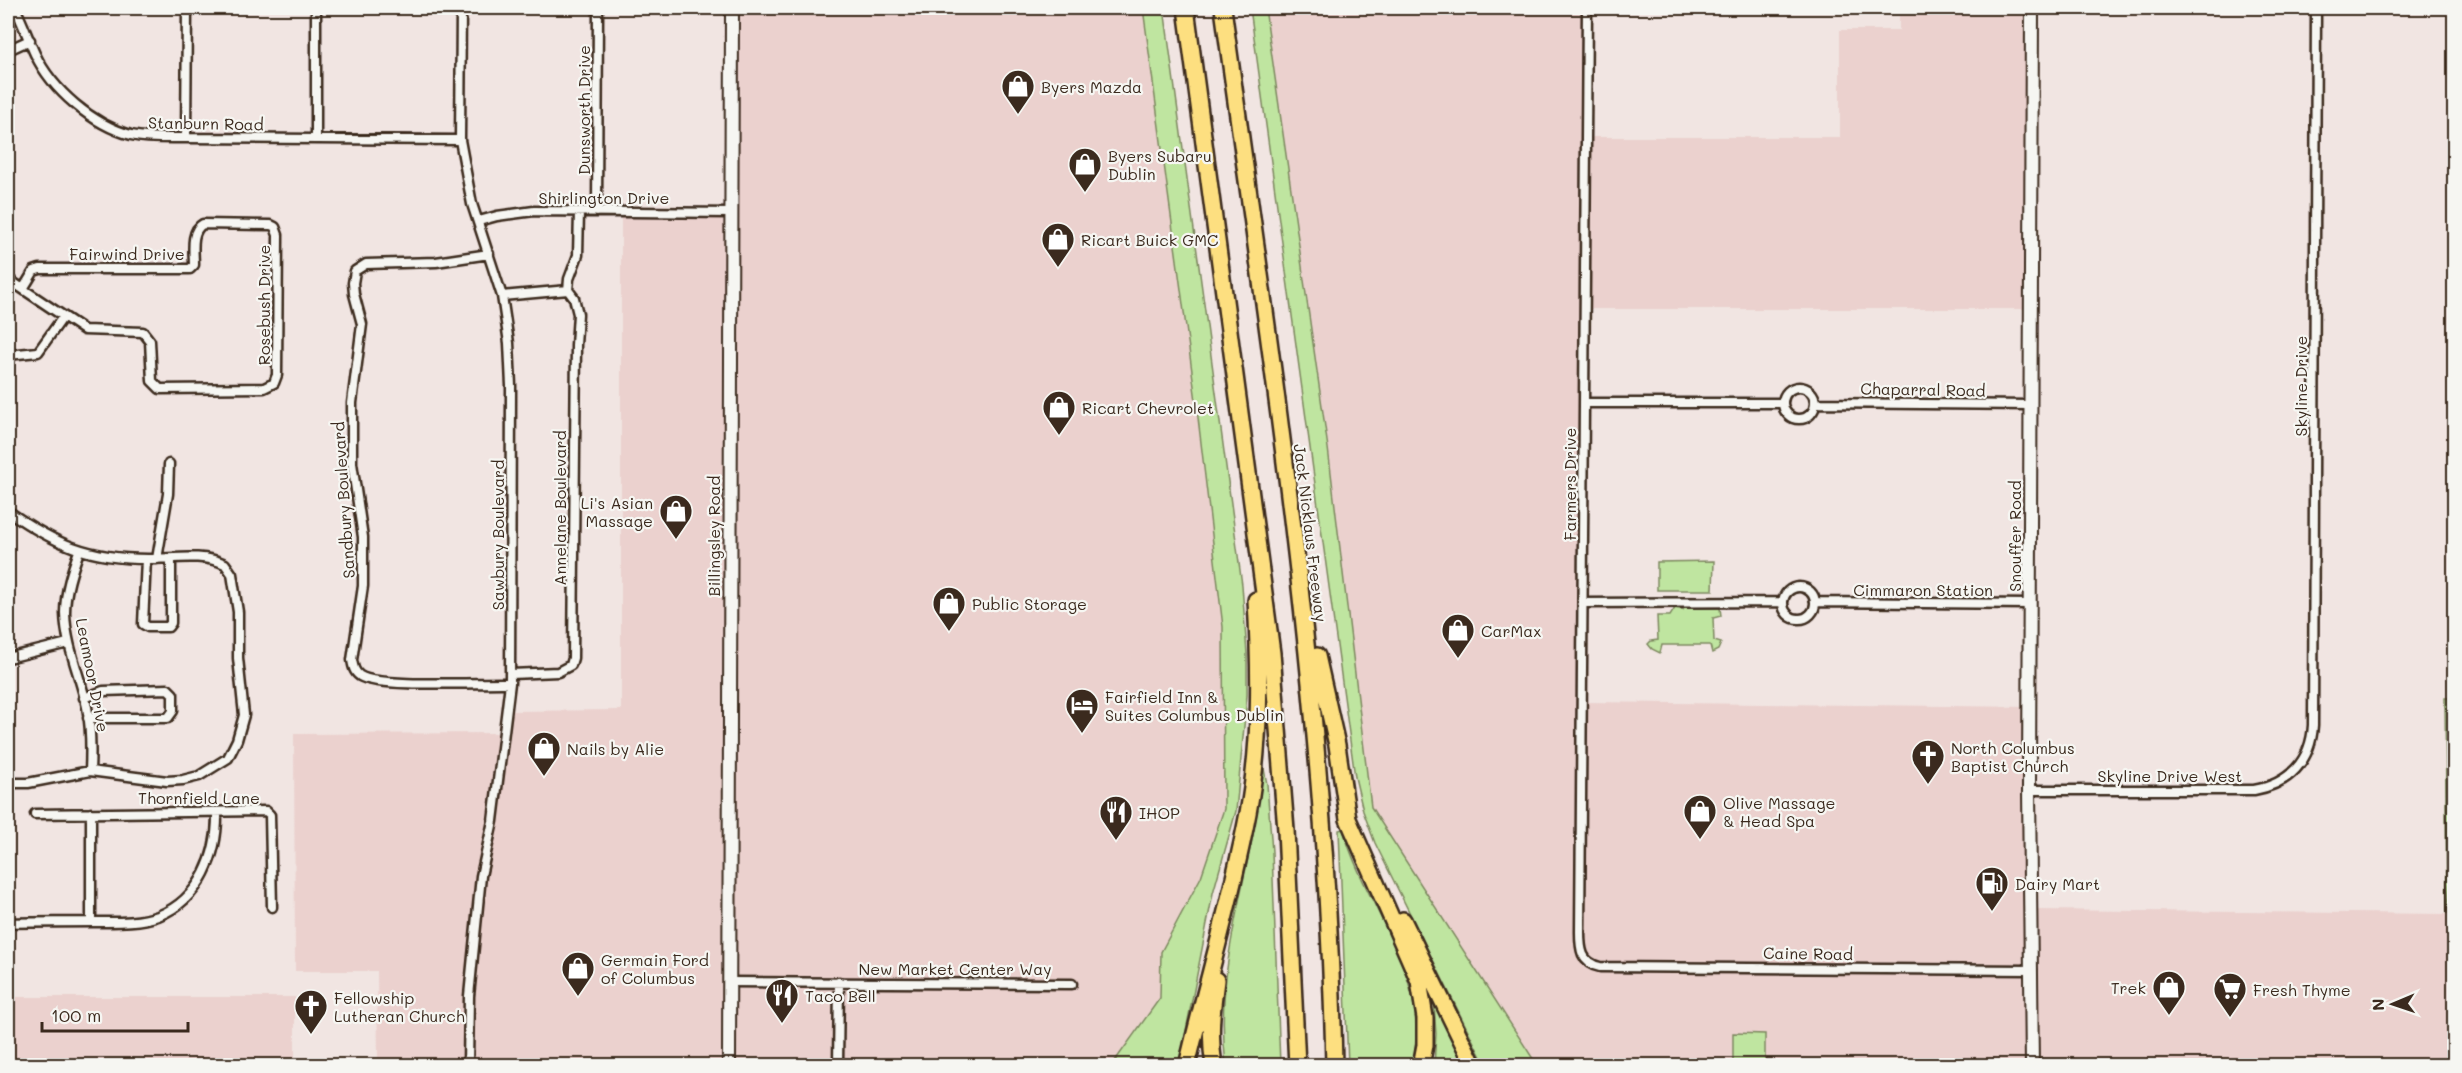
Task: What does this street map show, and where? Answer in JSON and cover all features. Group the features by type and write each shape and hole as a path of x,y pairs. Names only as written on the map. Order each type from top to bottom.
{"highway":[{"path":"1186,8 1272,653 1286,830 1297,1065"},
{"name":"Jack Nicklaus Freeway","path":"1223,8 1308,648 1323,833 1334,1065"},
{"path":"1187,1065 1248,813 1257,727 1260,658 1248,462"},
{"path":"1300,585 1337,745 1348,819 1419,981 1425,1018 1425,1045 1421,1065"},
{"path":"1369,866 1394,902 1474,1065"},
{"path":"1214,1065 1210,1043 1211,1014 1228,900"}],"main road":[{"name":"Billingsley Road","path":"729,1065 732,8"},
{"name":"Snouffer Road","path":"2032,8 2029,790 2032,1065"}],"street":[{"name":"Stanburn Road","path":"15,8 35,55 61,92 91,117 129,134 143,137 186,138 460,140"},
{"path":"186,8 186,138"},
{"path":"316,8 316,139"},
{"name":"Sawbury Boulevard","path":"461,8 460,140 466,180 502,296 512,386 510,678 493,821 481,876 469,996 468,1065"},
{"name":"Dunsworth Drive","path":"597,212 598,8"},
{"name":"Farmers Drive","path":"1585,960 1581,949 1580,932 1587,8"},
{"name":"Skyline Drive","path":"2302,762 2310,745 2313,725 2316,8"},
{"path":"8,50 30,40"},
{"name":"Shirlington Drive","path":"479,221 534,211 731,213"},
{"path":"502,296 568,290 569,279 578,255 579,212"},
{"name":"Fairwind Drive","path":"23,289 34,271 40,269 190,269 194,265 196,230 203,224 266,224 275,227"},
{"name":"Rosebush Drive","path":"63,316 84,330 143,332 146,334 150,341 152,381 160,389 264,388 274,383 277,375 278,235 275,227"},
{"name":"Sandbury Boulevard","path":"489,254 436,262 366,264 355,272 352,283 362,324 352,403 352,463 363,537 363,586 352,660 353,668 358,675 384,682 510,678"},
{"path":"8,279 63,316 38,352 8,356"},
{"name":"Annelane Boulevard","path":"510,678 558,672 571,665 573,658 575,356 578,314 574,298 568,290"},
{"name":"Chaparral Road","path":"1782,402 1789,390 1798,387 1808,390 1815,402 2031,405"},
{"path":"1584,403 1782,402 1786,414 1797,420 1810,415 1815,402"},
{"path":"157,559 168,494 169,464"},
{"path":"8,511 41,534 78,551 111,557 146,559 201,556 225,564 232,574 238,612 238,658 244,715 237,740 228,758 200,776 166,781 90,771 28,783 8,783"},
{"name":"Leamoor Drive","path":"78,551 67,591 65,612 68,643 88,718 90,771"},
{"path":"146,559 143,624 148,627 168,627 171,623 171,559"},
{"path":"1799,586 1808,590 1815,602 1810,615 1798,619 1787,614 1783,602 1790,589 1799,586"},
{"path":"1583,603 1783,602"},
{"name":"Cimmaron Station","path":"1815,602 2030,604"},
{"path":"8,658 68,643"},
{"path":"84,698 104,691 168,689 173,694 173,711 168,718 88,718"},
{"name":"Skyline Drive West","path":"2029,790 2254,790 2284,780 2302,762"},
{"path":"8,923 126,922 158,916 189,896 209,866 218,832 217,812"},
{"name":"Thornfield Lane","path":"35,814 266,812 270,815 272,907"},
{"path":"91,813 91,922"},
{"name":"Caine Road","path":"1585,960 1600,967 2032,970"},
{"name":"New Market Center Way","path":"729,981 1072,984"},
{"name":"New Market Center Way","path":"838,1065 839,982"}],"shaded area":[{"path":"732,8 1143,8 1196,401 1223,627 1224,809 1201,877 1161,952 1160,998 1112,1065 378,1065 377,971 295,971 294,734 503,733 506,711 621,710 621,212 731,212"},
{"path":"1265,8 1588,8 1589,137 1840,137 1840,30 1899,30 1899,15 2034,15 2034,309 1585,309 1584,702 2034,707 2034,910 2447,914 2447,1065 1537,1065 1371,808 1328,448"},
{"path":"8,997 295,997 295,1065 8,1065"}],"green space":[{"path":"1143,8 1164,8 1242,585 1247,654 1247,695 1236,811 1213,893 1179,1066 1112,1065 1160,998 1161,952 1201,877 1224,809 1223,627 1196,401"},
{"path":"1250,8 1265,8 1328,448 1371,807 1537,1065 1485,1065 1375,843 1363,811 1355,777"},
{"path":"1714,561 1713,590 1657,590 1657,562"},
{"path":"1675,608 1683,610 1684,608 1720,608 1721,616 1713,618 1714,641 1721,643 1718,650 1712,653 1710,645 1662,645 1660,653 1652,649 1648,644 1658,640 1657,616 1670,616"},
{"path":"2445,698 2454,698 2454,847 2447,914"},
{"path":"1263,764 1267,784 1272,852 1280,1065 1226,1065 1223,1034 1226,974 1256,816"},
{"path":"1343,829 1354,859 1405,972 1413,1001 1416,1032 1413,1065 1348,1065 1339,830"},
{"path":"1437,1004 1466,1065 1434,1066 1436,1034 1434,1005"},
{"path":"1733,1033 1765,1034 1765,1065 1733,1065"}],"place":[{"name":"Byers Mazda","path":"1018,115"},
{"name":"Byers Subaru Dublin","path":"1085,193"},
{"name":"Ricart Buick GMC","path":"1058,268"},
{"name":"Ricart Chevrolet","path":"1059,436"},
{"name":"Li's Asian Massage","path":"676,540"},
{"name":"Public Storage","path":"949,632"},
{"name":"CarMax","path":"1458,659"},
{"name":"Fairfield Inn & Suites Columbus Dublin","path":"1082,734"},
{"name":"Nails by Alie","path":"544,777"},
{"name":"North Columbus Baptist Church","path":"1928,785"},
{"name":"Olive Massage & Head Spa","path":"1700,840"},
{"name":"IHOP","path":"1116,841"},
{"name":"Dairy Mart","path":"1992,912"},
{"name":"Germain Ford of Columbus","path":"578,997"},
{"name":"Trek","path":"2169,1016"},
{"name":"Fresh Thyme","path":"2230,1018"},
{"name":"Taco Bell","path":"782,1024"},
{"name":"Fellowship Lutheran Church","path":"311,1035"}]}
